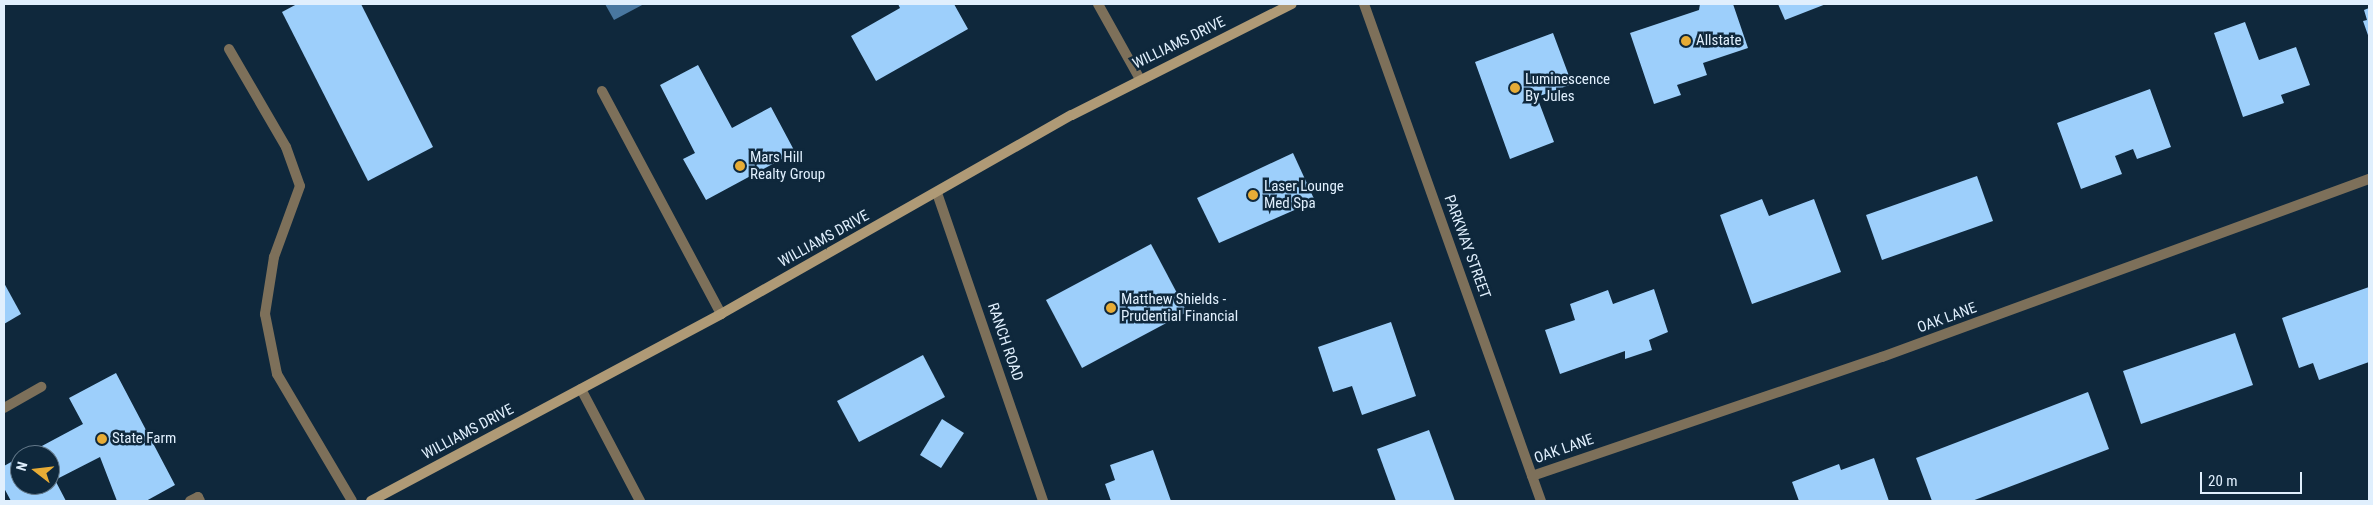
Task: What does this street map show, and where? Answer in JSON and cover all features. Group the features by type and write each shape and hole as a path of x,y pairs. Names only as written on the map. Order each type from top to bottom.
{"main road":[{"name":"WILLIAMS DRIVE","path":"371,501 721,314 1140,79 1292,4"}],"street":[{"path":"1098,4 1140,79"},
{"name":"PARKWAY STREET","path":"1364,4 1541,501"},
{"path":"229,49 286,147 300,186 274,257 265,314 277,374 352,501"},
{"path":"602,91 721,314"},
{"name":"OAK LANE","path":"1532,476 1882,358 2369,179"},
{"name":"RANCH ROAD","path":"938,193 1043,501"},
{"path":"4,408 41,387"},
{"path":"581,388 640,501"},
{"path":"190,501 198,497 200,501"}],"water":[{"path":"605,4 644,4 614,20"}],"building":[{"path":"297,4 361,4 433,147 368,181 282,12"},
{"path":"898,4 954,4 968,29 876,81 851,36 900,8"},
{"path":"1700,4 1733,4 1748,48 1703,63 1707,75 1677,85 1681,95 1654,104 1630,33 1699,10"},
{"path":"1778,4 1826,4 1785,20"},
{"path":"2369,8 2369,38 2363,21 2367,20 2364,10"},
{"path":"2245,22 2259,60 2296,47 2310,85 2281,95 2284,103 2243,117 2214,33"},
{"path":"1553,33 1572,84 1537,97 1554,142 1510,159 1475,62"},
{"path":"698,65 732,128 771,107 795,152 706,200 683,159 695,153 660,85"},
{"path":"2150,89 2171,147 2137,159 2133,149 2115,156 2122,174 2081,189 2057,123"},
{"path":"1293,153 1315,201 1219,243 1197,198"},
{"path":"1977,176 1993,221 1882,260 1866,215"},
{"path":"1762,199 1769,216 1814,199 1841,272 1752,304 1720,215"},
{"path":"1151,244 1187,312 1082,368 1046,300"},
{"path":"4,283 21,314 4,324"},
{"path":"2369,287 2369,362 2319,380 2313,363 2299,368 2282,318"},
{"path":"1654,289 1668,332 1649,340 1652,350 1625,359 1625,351 1560,374 1545,330 1575,320 1570,304 1608,290 1613,304"},
{"path":"1391,322 1416,396 1362,415 1352,386 1333,392 1318,347"},
{"path":"2235,333 2253,385 2141,424 2123,371"},
{"path":"923,355 945,397 859,442 837,401"},
{"name":"State Farm","path":"116,373 175,485 146,501 117,501 100,457 60,477 60,445 44,445 83,424 69,398"},
{"path":"2088,392 2109,449 1972,501 1932,501 1916,458"},
{"path":"942,419 964,433 941,468 920,455"},
{"path":"1429,430 1455,501 1396,501 1377,449"},
{"path":"1153,450 1171,501 1111,501 1105,484 1115,480 1110,465"},
{"path":"1874,458 1889,501 1799,501 1792,482 1839,464 1841,470"},
{"name":"State Farm","path":"10,463 10,495 60,495 60,490 66,501 11,501 4,488 4,466"}],"place":[{"name":"Allstate","path":"1686,41"},
{"name":"Luminescence By Jules","path":"1515,88"},
{"name":"Mars Hill Realty Group","path":"740,166"},
{"name":"Laser Lounge Med Spa","path":"1253,195"},
{"name":"Matthew Shields - Prudential Financial","path":"1111,308"},
{"name":"State Farm","path":"102,439"}]}
